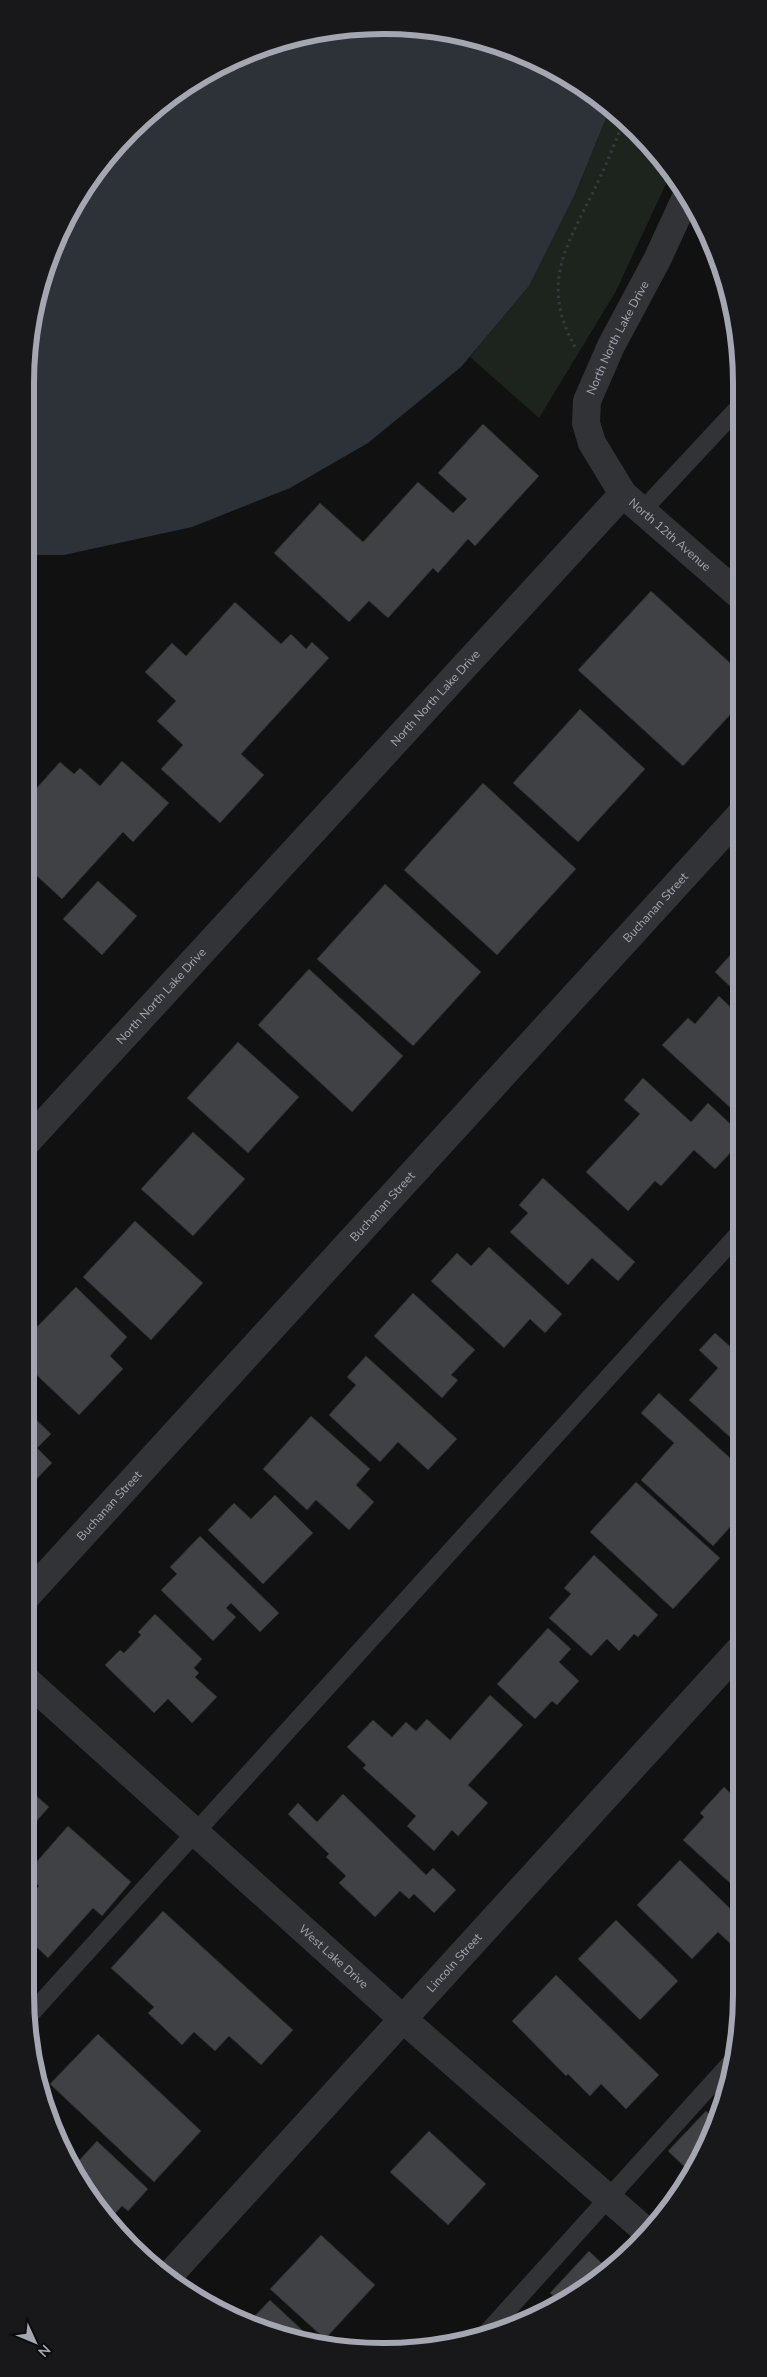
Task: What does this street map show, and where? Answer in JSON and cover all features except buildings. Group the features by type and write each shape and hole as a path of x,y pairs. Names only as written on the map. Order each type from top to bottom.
{"street":[{"name":"North North Lake Drive","path":"34,1135 633,503 592,443 586,423 587,401 683,204"},
{"name":"North 12th Avenue","path":"633,503 733,591"},
{"name":"Buchanan Street","path":"34,1588 733,823"},
{"name":"Lincoln Street","path":"172,2272 733,1657"},
{"name":"West Lake Drive","path":"34,1687 404,2020 643,2228"}],"lane":[{"path":"633,503 733,412"},
{"path":"34,2010 733,1240"},
{"path":"493,2326 725,2069"}],"path":[{"path":"595,382 564,328 559,308 558,280 563,252 596,186 621,127"}],"shaded area":[{"path":"361,34 406,34 452,40 517,60 578,93 607,115 575,194 529,286 461,367 368,443 290,488 192,527 64,555 34,555 34,361 40,315 60,250 93,189 136,136 171,106 189,93 229,70 271,52 315,40"},
{"path":"607,115 631,136 668,180 616,291 539,418 470,357 529,286 575,194"}]}
